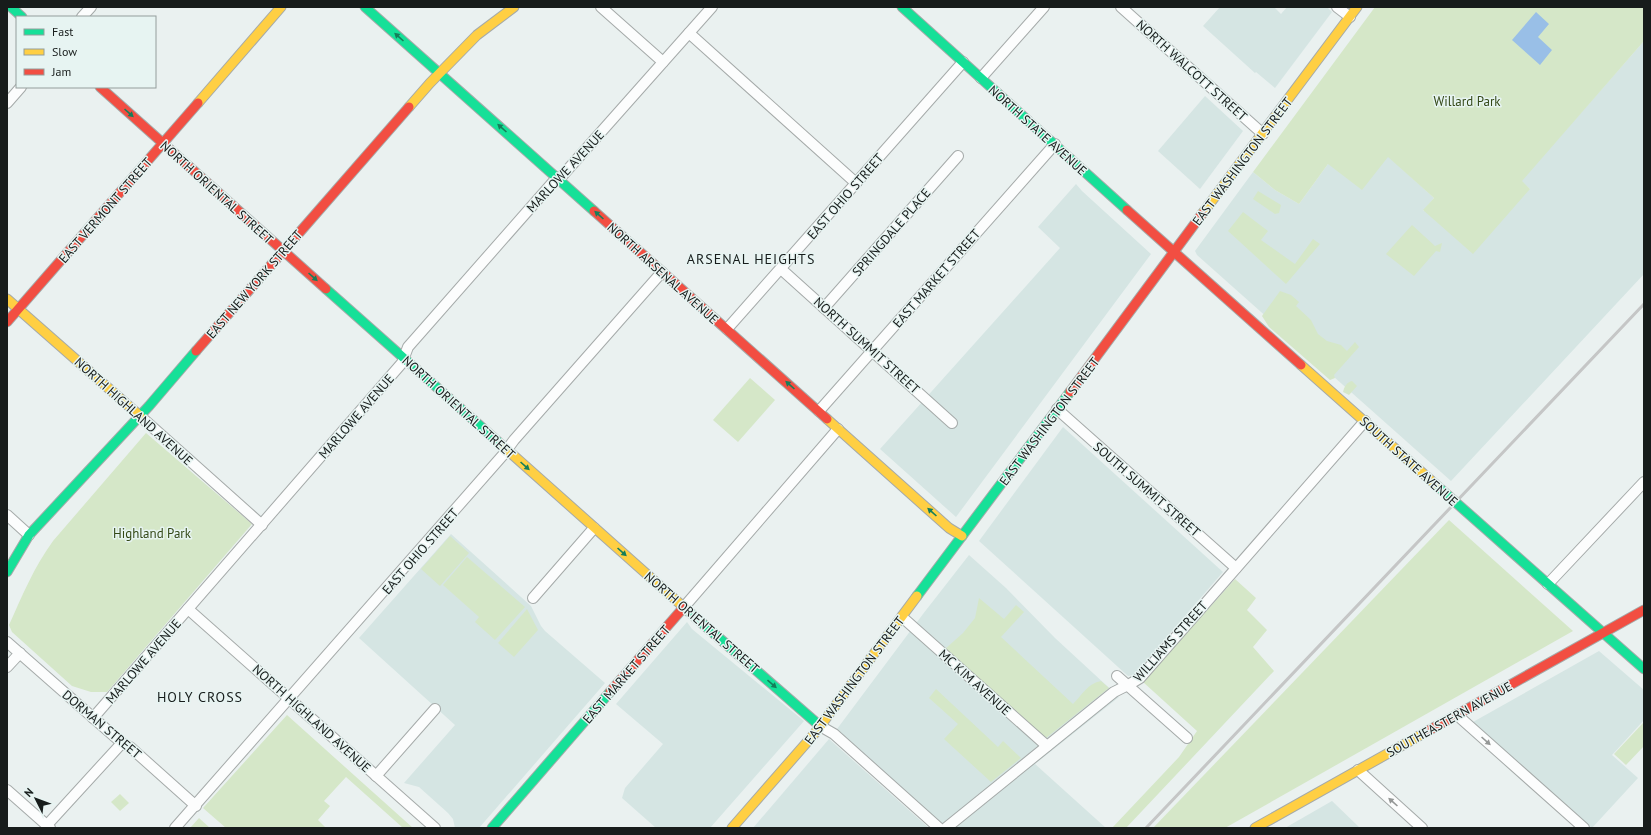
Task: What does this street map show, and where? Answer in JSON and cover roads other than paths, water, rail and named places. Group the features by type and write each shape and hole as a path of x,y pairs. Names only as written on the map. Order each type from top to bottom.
{"street":[{"path":"11,7 21,16"},
{"path":"83,16 91,7"},
{"name":"EAST VERMONT STREET","path":"7,322 281,7"},
{"name":"EAST NEW YORK STREET","path":"7,572 29,535 140,416 440,73 477,35 514,7"},
{"path":"601,7 663,62"},
{"name":"MARLOWE AVENUE","path":"93,718 401,365 408,348 554,181 562,176 712,7"},
{"name":"NORTH STATE AVENUE","path":"902,7 1175,252"},
{"path":"981,78 1044,7"},
{"name":"NORTH WALCOTT STREET","path":"1121,7 1263,134"},
{"path":"1337,7 1350,17"},
{"name":"EAST WASHINGTON STREET","path":"732,828 820,726 1357,7"},
{"name":"NORTH ARSENAL AVENUE","path":"368,8 949,528 962,536"},
{"path":"689,33 856,183"},
{"name":"EAST OHIO STREET","path":"727,329 963,62"},
{"path":"7,103 20,88"},
{"name":"NORTH ORIENTAL STREET","path":"101,88 594,528 820,726"},
{"name":"EAST MARKET STREET","path":"819,411 1054,144"},
{"name":"SPRINGDALE PLACE","path":"824,308 958,156"},
{"name":"SOUTH STATE AVENUE","path":"1175,252 1644,669"},
{"name":"NORTH SUMMIT STREET","path":"781,269 952,422"},
{"name":"EAST OHIO STREET","path":"175,828 196,806 662,272"},
{"name":"NORTH HIGHLAND AVENUE","path":"7,298 262,525"},
{"name":"SOUTH SUMMIT STREET","path":"1057,409 1236,568"},
{"name":"WILLIAMS STREET","path":"946,828 1118,689 1140,678 1365,421"},
{"name":"EAST MARKET STREET","path":"492,828 838,429"},
{"path":"1548,584 1644,482"},
{"path":"7,515 29,535"},
{"path":"533,598 594,528"},
{"name":"NORTH HIGHLAND AVENUE","path":"188,609 435,828"},
{"name":"SOUTHEASTERN AVENUE","path":"1258,827 1644,610"},
{"name":"MC KIM AVENUE","path":"902,617 1047,746"},
{"name":"DORMAN STREET","path":"7,642 122,743 130,746 196,806"},
{"path":"7,667 20,653"},
{"path":"1117,676 1187,738"},
{"path":"376,776 435,709"},
{"path":"1457,715 1584,828"},
{"path":"820,726 834,734 939,828"},
{"path":"7,790 48,827 122,743"},
{"path":"1358,770 1422,828"}],"water":[{"path":"1536,12 1549,24 1538,37 1552,50 1540,65 1512,40"}],"railway":[{"path":"1146,828 1644,304"}],"district":[{"name":"ARSENAL HEIGHTS","path":"751,259"},
{"name":"HOLY CROSS","path":"200,697"}],"park label":[{"name":"Willard Park","path":"1467,101"},
{"name":"Highland Park","path":"152,533"}]}
